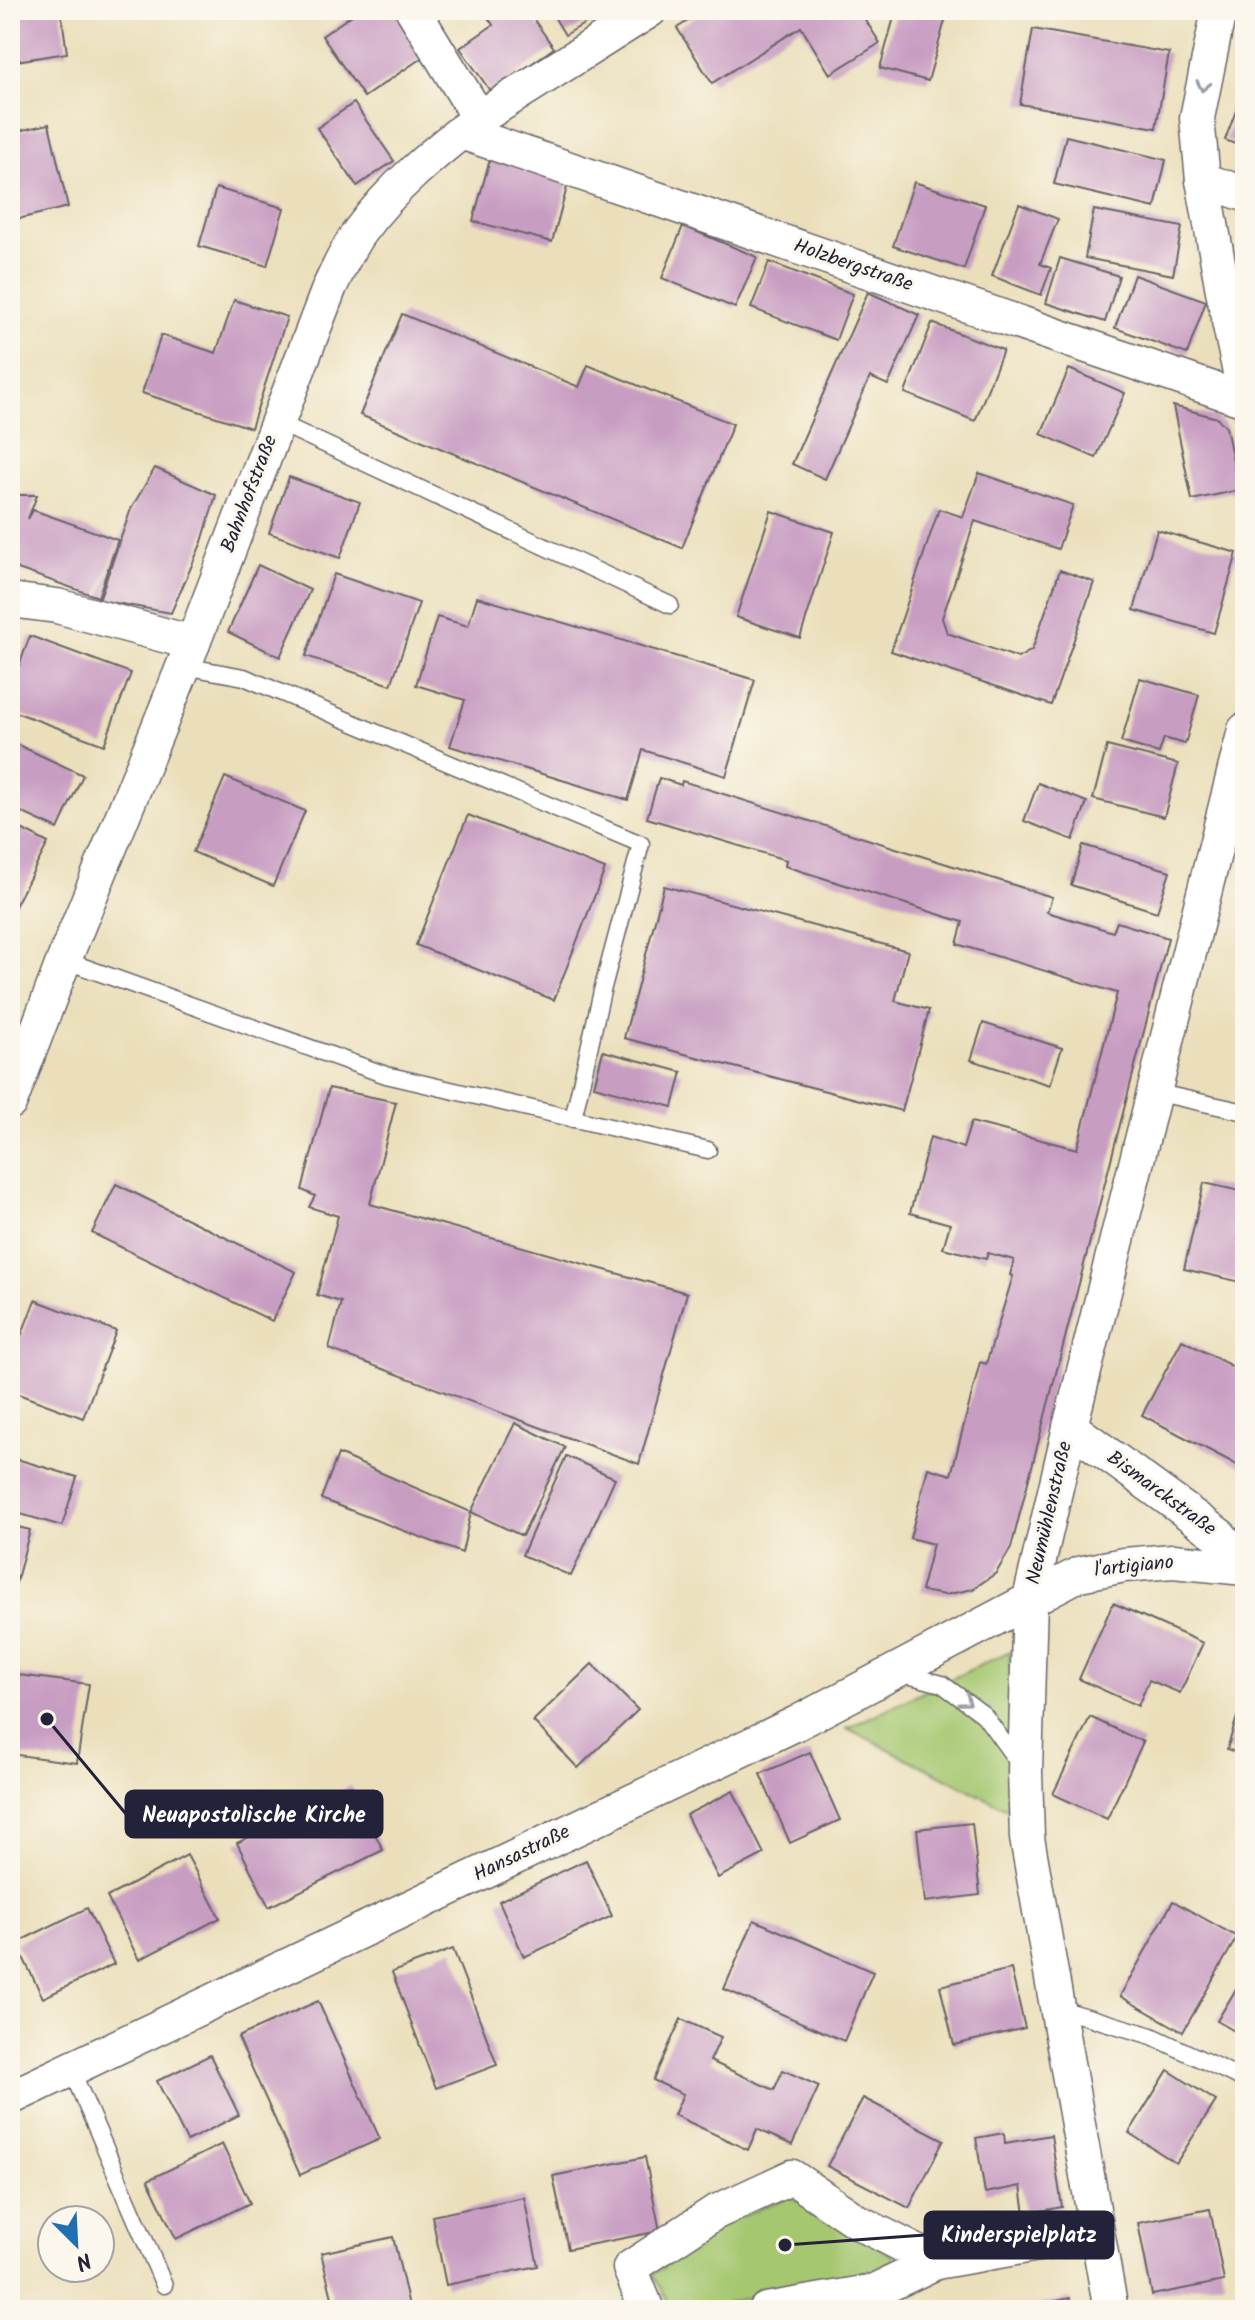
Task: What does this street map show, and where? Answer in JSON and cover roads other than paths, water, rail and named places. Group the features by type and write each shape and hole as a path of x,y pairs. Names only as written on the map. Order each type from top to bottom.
{"street":[{"path":"413,10 470,125"},
{"path":"1219,10 1197,118 1203,180 1245,398"},
{"name":"Bahnhofstraße","path":"10,1102 330,286 358,233 392,192 470,125 641,13"},
{"name":"Holzbergstraße","path":"470,125 1245,398"},
{"path":"1203,180 1245,194"},
{"path":"10,600 57,606 188,654"},
{"name":"Neumühlenstraße","path":"1111,2310 1027,1838 1025,1771 1030,1599 1070,1427 1245,730"},
{"name":"Bismarckstraße","path":"1070,1427 1220,1536 1245,1568"},
{"name":"l'artigiano","path":"1030,1599 1079,1574 1124,1565 1173,1561 1245,1568"},
{"name":"Hansastraße","path":"10,2098 797,1723 1030,1599"},
{"path":"647,2310 630,2268 714,2213 792,2177 858,2222 936,2262"},
{"path":"766,2310 875,2291 936,2262 1096,2234"}],"lane":[{"path":"277,422 670,605"},
{"path":"188,654 641,844 602,991 573,1119"},
{"path":"64,960 386,1075 708,1150"},
{"path":"1154,1092 1245,1112"},
{"path":"895,1671 942,1684 984,1715 1025,1771"},
{"path":"1057,2008 1152,2036 1245,2080"},
{"path":"71,2069 164,2285"}],"place":[{"name":"Neuapostolische Kirche","path":"47,1719"},
{"name":"Kinderspielplatz","path":"785,2245"}]}
